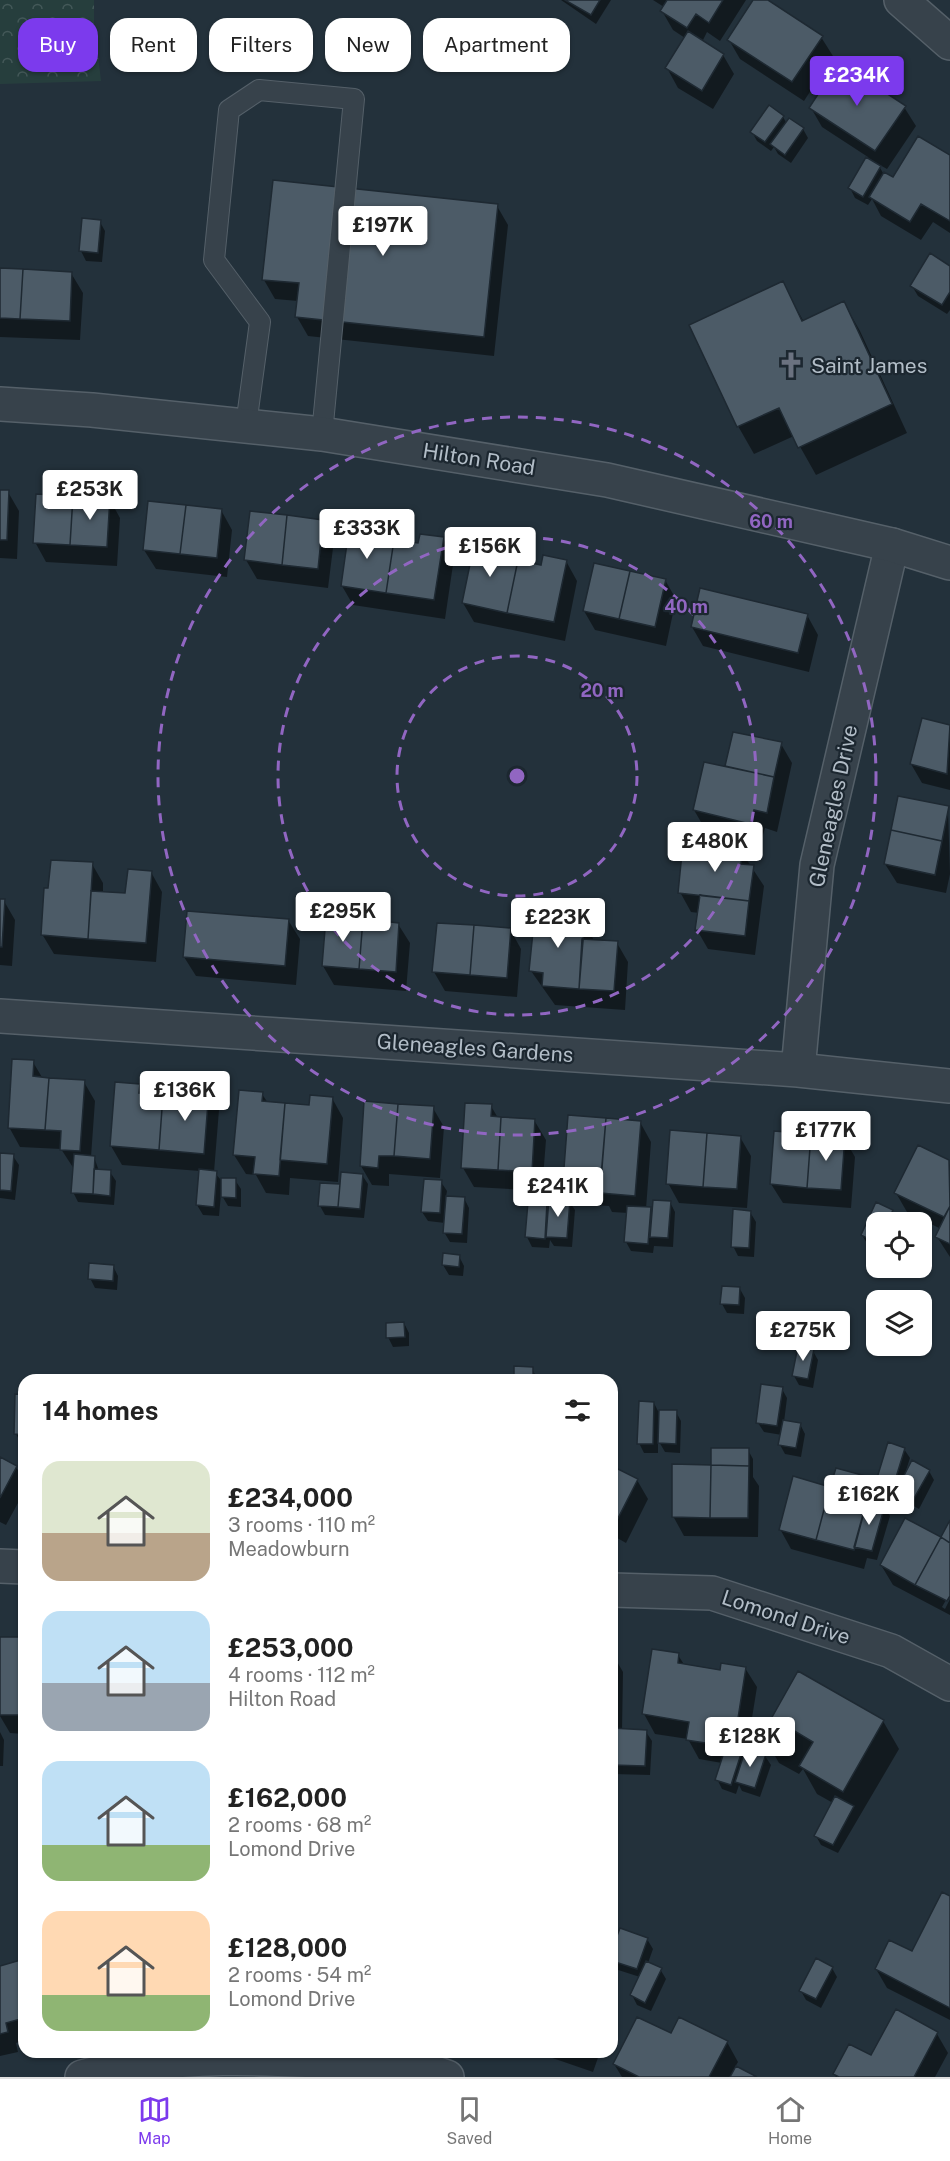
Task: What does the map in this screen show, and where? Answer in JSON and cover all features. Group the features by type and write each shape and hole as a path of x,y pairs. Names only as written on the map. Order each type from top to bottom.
{"street":[{"path":"901,0 950,43"},
{"name":"Hilton Road","path":"0,404 246,425 322,434 607,480 892,546 950,562"},
{"name":"Gleneagles Drive","path":"798,1070 817,865 892,546"},
{"name":"Gleneagles Gardens","path":"0,1016 798,1070 950,1086"},
{"path":"0,1566 18,1567"},
{"name":"Lomond Drive","path":"618,1590 712,1593 891,1651 950,1684"},
{"path":"82,2077 119,2067 205,2058"},
{"path":"259,2058 418,2067 447,2077"}],"lane":[{"path":"246,425 260,322 214,260 229,110 259,90 354,99 322,434"}],"green space":[{"path":"0,0 94,0 94,18 18,18 18,72 98,72 98,56 101,81 0,84"}],"building":[{"path":"565,0 600,0 591,15"},
{"path":"667,0 723,0 709,23 696,14 687,28 660,11"},
{"path":"753,0 768,0 823,36 792,82 727,40"},
{"path":"688,31 724,54 702,91 665,68"},
{"path":"839,62 906,106 875,151 809,108"},
{"path":"769,105 784,116 765,142 750,132"},
{"path":"789,118 804,128 785,155 770,144"},
{"path":"918,136 950,155 950,221 921,204 910,222 869,197 884,172 893,177"},
{"path":"866,157 881,166 863,197 848,188"},
{"path":"273,180 498,204 484,337 295,317 299,283 262,280"},
{"path":"82,218 101,220 98,253 79,251"},
{"path":"930,253 950,266 950,292 942,305 910,286"},
{"path":"0,268 23,269 20,319 0,318"},
{"path":"23,269 72,272 70,321 20,319"},
{"name":"Saint James","path":"783,281 802,321 844,301 892,404 798,448 779,408 737,427 689,325"},
{"path":"0,490 9,490 7,540 0,540"},
{"path":"36,494 73,496 70,545 33,543"},
{"path":"73,496 110,497 107,547 70,545"},
{"path":"148,501 186,505 180,554 143,550"},
{"path":"186,505 222,509 217,558 180,554"},
{"path":"250,511 287,515 282,565 244,560"},
{"path":"287,515 323,520 318,569 282,565"},
{"path":"350,522 374,526 372,537 394,540 386,593 341,586"},
{"path":"420,534 444,537 434,600 386,593 394,540 418,543"},
{"path":"475,540 498,545 496,555 518,560 507,613 462,603"},
{"path":"543,555 567,560 554,622 507,613 518,560 541,565"},
{"path":"594,563 630,571 619,619 583,611"},
{"path":"630,571 666,579 655,627 619,619"},
{"path":"700,588 808,614 798,653 691,627"},
{"path":"922,718 950,725 947,774 910,764"},
{"path":"733,732 782,742 774,777 725,766"},
{"path":"704,762 774,777 767,813 754,810 750,824 693,810"},
{"path":"898,796 949,806 942,841 891,830"},
{"path":"891,830 942,841 935,875 884,864"},
{"path":"683,843 742,850 741,864 754,865 749,901 678,893"},
{"path":"51,860 93,862 88,939 41,935 44,888 48,888"},
{"path":"128,869 152,871 146,943 88,939 91,891 125,893"},
{"path":"700,895 749,901 745,936 695,930"},
{"path":"0,899 5,899 2,947 0,947"},
{"path":"187,911 289,919 285,966 183,957"},
{"path":"535,912 585,917 579,989 542,986 543,973 529,971"},
{"path":"326,917 363,919 359,969 322,966"},
{"path":"363,919 399,923 396,972 359,969"},
{"path":"437,923 474,925 470,975 432,972"},
{"path":"474,925 511,928 507,978 470,975"},
{"path":"582,939 618,941 614,991 579,989"},
{"path":"12,1059 34,1060 33,1076 49,1078 45,1130 8,1128"},
{"path":"49,1078 85,1080 80,1151 60,1150 61,1131 45,1130"},
{"path":"115,1082 140,1084 139,1093 163,1095 159,1150 110,1146"},
{"path":"184,1088 209,1090 204,1154 159,1150 163,1095 183,1096"},
{"path":"239,1090 263,1092 262,1101 285,1103 279,1176 253,1174 255,1157 233,1155"},
{"path":"310,1095 333,1097 327,1164 280,1160 285,1103 309,1105"},
{"path":"364,1101 398,1104 394,1156 379,1156 378,1168 360,1166"},
{"path":"465,1103 492,1104 491,1116 501,1117 498,1170 461,1168"},
{"path":"398,1104 434,1106 430,1159 394,1156"},
{"path":"568,1115 606,1118 600,1188 580,1186 581,1170 564,1168"},
{"path":"501,1117 535,1119 532,1172 498,1170"},
{"path":"606,1118 641,1121 635,1196 600,1193"},
{"path":"670,1130 707,1133 703,1187 666,1184"},
{"path":"774,1131 811,1134 807,1188 770,1184"},
{"path":"707,1133 741,1136 737,1189 703,1187"},
{"path":"811,1134 845,1136 841,1190 807,1188"},
{"path":"918,1145 949,1160 950,1206 944,1217 894,1193"},
{"path":"0,1153 14,1154 11,1191 0,1190"},
{"path":"74,1154 95,1156 93,1194 71,1193"},
{"path":"94,1169 111,1170 110,1196 93,1194"},
{"path":"199,1169 217,1171 214,1207 196,1205"},
{"path":"341,1172 363,1174 360,1209 338,1207"},
{"path":"221,1178 236,1178 236,1198 221,1197"},
{"path":"424,1179 442,1180 440,1213 421,1212"},
{"path":"320,1183 340,1184 338,1207 318,1206"},
{"path":"446,1196 465,1197 462,1234 443,1233"},
{"path":"549,1198 570,1200 567,1238 546,1237"},
{"path":"653,1200 671,1201 668,1238 650,1237"},
{"path":"528,1202 547,1203 545,1239 525,1237"},
{"path":"876,1202 893,1210 892,1212 871,1212"},
{"path":"627,1206 651,1207 648,1244 624,1242"},
{"path":"950,1206 950,1244 935,1237"},
{"path":"733,1209 751,1211 749,1248 731,1247"},
{"path":"866,1224 866,1238 861,1235"},
{"path":"443,1253 460,1255 459,1267 442,1265"},
{"path":"89,1263 114,1265 113,1281 88,1279"},
{"path":"722,1286 740,1287 739,1305 720,1304"},
{"path":"404,1322 405,1337 386,1338 386,1323"},
{"path":"798,1346 814,1349 808,1379 792,1376"},
{"path":"514,1366 533,1367 533,1374 514,1374"},
{"path":"761,1384 783,1387 777,1426 756,1423"},
{"path":"15,1394 18,1394 18,1434 14,1434"},
{"path":"639,1401 654,1402 653,1444 637,1444"},
{"path":"659,1410 677,1410 676,1444 658,1443"},
{"path":"783,1420 801,1423 796,1448 778,1445"},
{"path":"888,1442 905,1448 894,1484 877,1478"},
{"path":"711,1448 749,1448 749,1466 711,1465"},
{"path":"0,1457 17,1466 0,1498"},
{"path":"912,1460 930,1470 913,1500 896,1491"},
{"path":"672,1464 711,1465 710,1518 672,1517"},
{"path":"711,1465 749,1466 748,1518 710,1518"},
{"path":"836,1468 873,1478 868,1497 830,1487"},
{"path":"618,1469 638,1479 618,1518"},
{"path":"793,1476 830,1487 816,1540 779,1530"},
{"path":"830,1487 868,1497 854,1550 816,1540"},
{"path":"867,1500 885,1505 872,1551 854,1547"},
{"path":"905,1518 941,1537 915,1585 880,1565"},
{"path":"950,1520 950,1543 941,1537"},
{"path":"941,1537 950,1543 950,1596 947,1601 915,1585"},
{"path":"0,1637 18,1637 18,1715 0,1715"},
{"path":"652,1649 679,1653 678,1663 720,1670 721,1663 746,1667 736,1731 714,1728 712,1744 686,1740 689,1722 642,1714"},
{"path":"798,1671 884,1720 843,1792 799,1766 813,1742 793,1730 783,1748 762,1735"},
{"path":"618,1728 647,1730 645,1766 618,1765"},
{"path":"726,1746 742,1751 731,1785 715,1780"},
{"path":"746,1748 766,1754 755,1788 735,1782"},
{"path":"835,1796 854,1806 833,1845 814,1836"},
{"path":"942,1892 950,1896 950,2008 875,1969 889,1940 912,1951"},
{"path":"620,1928 648,1938 637,1969 618,1963"},
{"path":"816,1958 833,1967 816,1999 799,1991"},
{"path":"18,1961 18,2020 6,2023 8,2032 0,2034 0,1966"},
{"path":"646,1961 662,1968 645,2003 630,1995"},
{"path":"896,2009 938,2032 914,2077 839,2077 833,2074 849,2044 871,2055"},
{"path":"637,2017 671,2033 679,2017 728,2041 709,2077 639,2077 613,2064"},
{"path":"736,2066 757,2077 730,2077"}],"place":[{"name":"Saint James","path":"791,365"}]}
